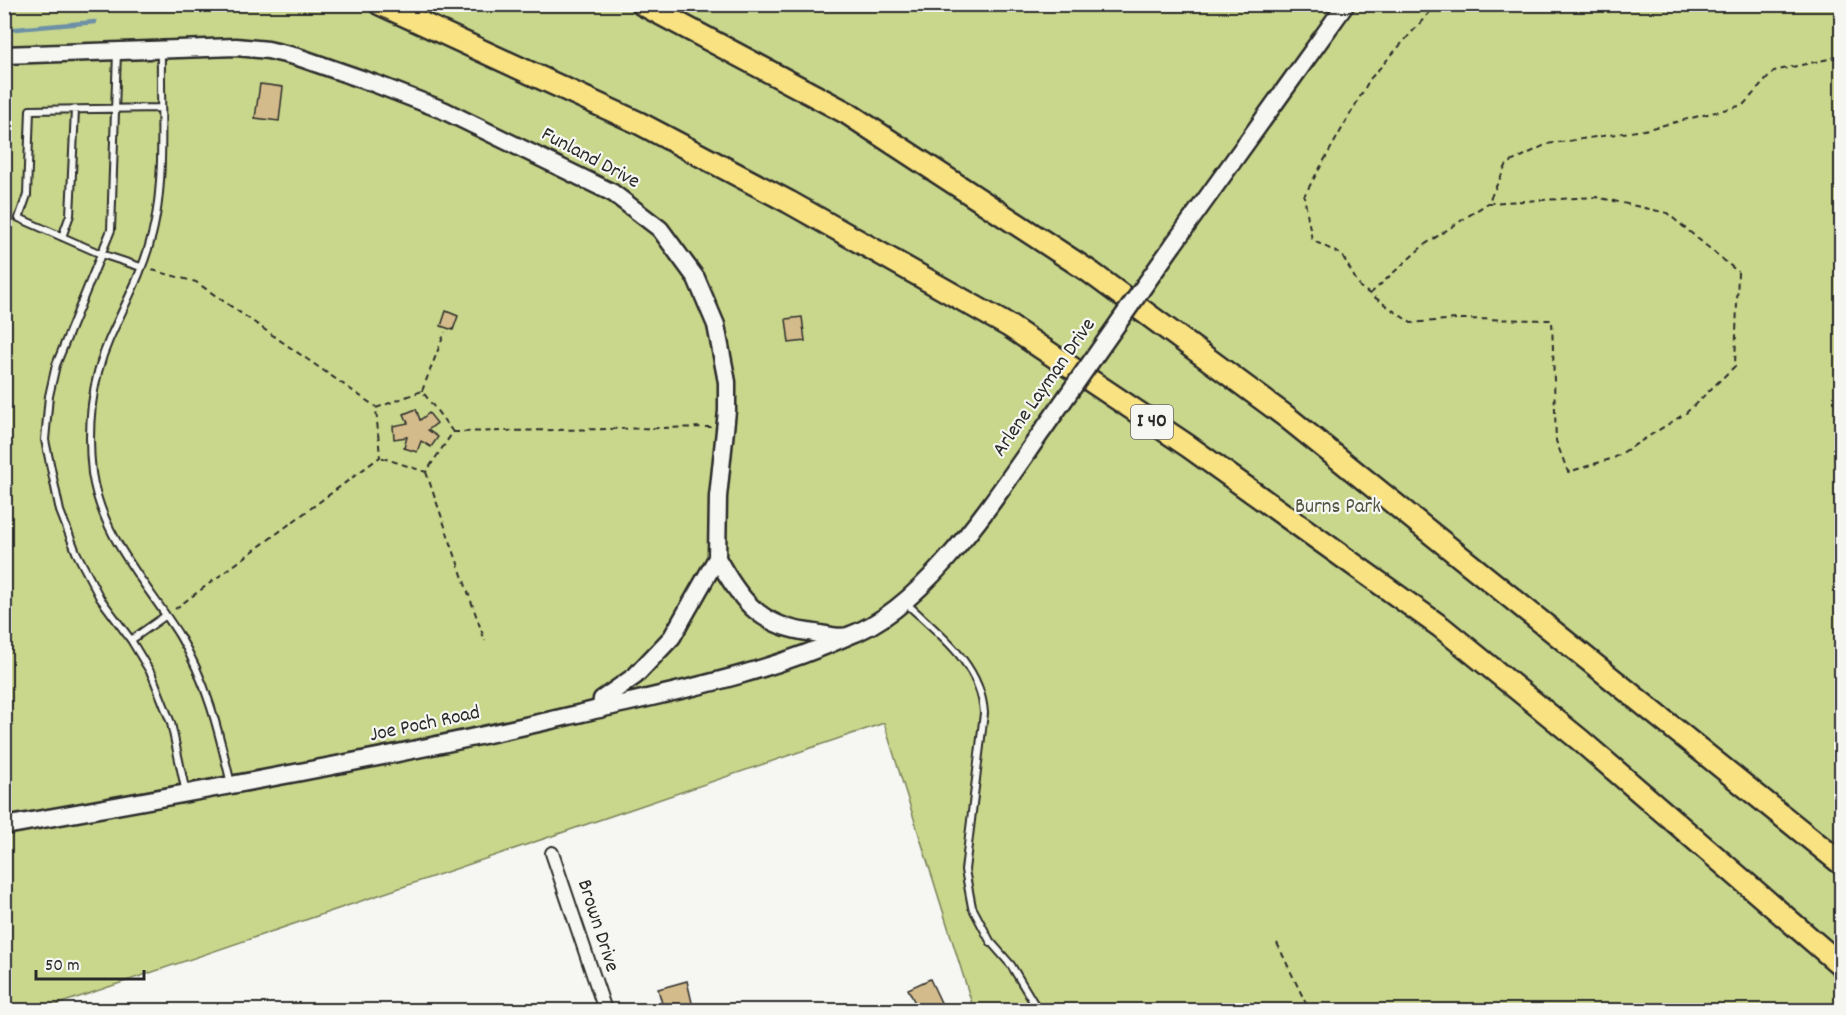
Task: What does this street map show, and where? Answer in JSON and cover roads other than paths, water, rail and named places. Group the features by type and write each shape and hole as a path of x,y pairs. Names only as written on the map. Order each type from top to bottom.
{"highway":[{"name":"I 40","path":"380,4 639,123 789,202 1009,326 1188,446 1441,627 1580,740 1842,966"},
{"path":"642,4 847,114 1090,272 1288,418 1842,864"}],"street":[{"name":"Arlene Layman Drive","path":"846,637 880,618 903,601 945,561 983,514 1346,4"},
{"name":"Funland Drive","path":"4,55 236,47 267,50 298,57 443,110 621,199 660,229 679,253 709,306 723,353 727,382 718,497 717,558 672,637 635,676 602,699 601,708"},
{"path":"717,558 744,602 761,616 802,631 846,637"},
{"name":"Joe Poch Road","path":"4,826 398,754 705,685 764,668 846,637"},
{"name":"Brown Drive","path":"552,853 605,1011"}],"lane":[{"path":"161,50 159,170 152,235 141,267 108,342 92,391 92,473 99,506 119,545 179,636 212,706 231,784"},
{"path":"117,51 111,230 57,365 49,396 45,440 60,511 76,552 100,598 131,640 152,675 171,723 186,793"},
{"path":"141,267 101,254 19,218 27,195 30,110 160,108"},
{"path":"62,237 70,214 75,110"},
{"path":"903,601 954,648 976,677 983,695 984,713 965,870 972,907 990,941 1011,964 1038,1011"},
{"path":"131,640 165,616"}],"waterway":[{"path":"4,30 95,22"}],"park label":[{"name":"Burns Park","path":"1338,508"}]}
